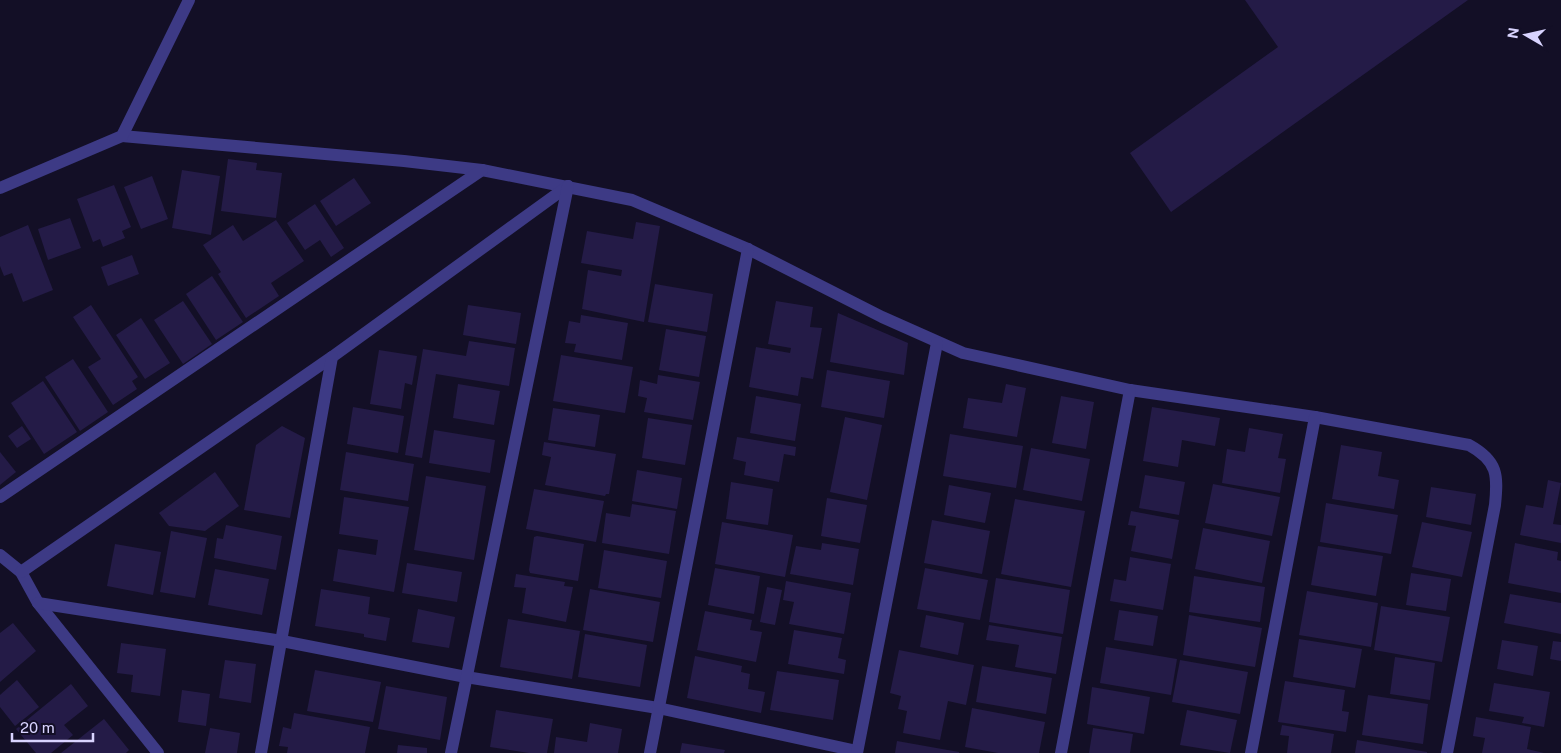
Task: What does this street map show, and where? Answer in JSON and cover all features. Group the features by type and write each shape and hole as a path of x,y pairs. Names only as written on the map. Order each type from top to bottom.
{"street":[{"path":"122,136 188,0"},
{"path":"0,188 122,136 404,161 482,170 632,200 748,249 937,343 963,353 1130,390 1315,417 1469,445 1484,453 1495,467 1497,487 1447,753"},
{"path":"0,497 482,170"},
{"path":"21,572 332,357 568,186"},
{"path":"451,753 568,186"},
{"path":"650,753 748,249"},
{"path":"38,603 282,641 466,677 658,708 857,752 937,343"},
{"path":"262,753 332,357"},
{"path":"1061,753 1130,390"},
{"path":"1251,753 1315,417"},
{"path":"0,555 21,572 38,603 158,753"}],"building":[{"path":"1245,0 1468,0 1171,212 1130,153 1278,47"},
{"path":"228,159 257,163 256,170 282,173 276,218 221,211"},
{"path":"182,170 220,176 211,235 172,228"},
{"path":"152,176 168,219 141,229 124,187"},
{"path":"354,178 371,203 336,226 320,201"},
{"path":"114,185 131,227 122,231 125,238 103,247 100,239 93,242 77,199"},
{"path":"315,204 344,248 331,257 320,240 305,250 287,223"},
{"path":"70,218 81,248 48,260 38,229"},
{"path":"276,220 304,261 271,283 279,296 246,318 218,274 221,272 203,245 233,225 243,241"},
{"path":"636,222 660,226 644,322 582,309 588,270 621,276 622,270 581,263 587,231 633,239"},
{"path":"28,225 53,290 23,302 12,273 4,276 0,266 0,237"},
{"path":"132,255 139,274 108,286 101,267"},
{"path":"212,276 243,322 216,340 186,294"},
{"path":"655,284 713,294 707,332 648,322"},
{"path":"183,301 212,344 183,364 154,320"},
{"path":"776,301 813,307 810,327 822,328 813,379 801,377 798,396 749,387 756,347 790,353 791,348 768,344"},
{"path":"91,305 138,377 132,381 137,389 113,405 88,367 101,359 73,317"},
{"path":"468,305 521,313 516,344 463,335"},
{"path":"838,313 908,343 904,375 830,362"},
{"path":"581,315 628,323 622,360 574,352 576,344 565,343 569,321 580,323"},
{"path":"141,318 170,363 145,379 116,335"},
{"path":"666,329 706,336 699,377 659,370"},
{"path":"469,341 515,348 509,386 436,374 422,458 405,455 423,349 466,356"},
{"path":"379,350 417,356 412,385 405,383 401,409 370,404"},
{"path":"561,355 633,367 625,413 553,401"},
{"path":"73,359 108,412 80,431 45,377"},
{"path":"827,370 890,381 884,418 821,407"},
{"path":"658,375 700,382 693,420 644,412 647,398 638,396 640,380 657,384"},
{"path":"43,381 77,432 44,454 11,403"},
{"path":"458,384 500,391 494,425 453,418"},
{"path":"1006,384 1026,388 1017,437 963,428 968,398 1002,403"},
{"path":"756,396 801,404 795,441 750,433"},
{"path":"1061,396 1094,402 1086,449 1052,443"},
{"path":"353,407 404,416 398,453 347,444"},
{"path":"1152,407 1220,418 1215,446 1182,440 1178,467 1143,461"},
{"path":"553,408 600,415 595,447 548,440"},
{"path":"845,417 882,425 867,500 830,492"},
{"path":"648,418 692,425 685,465 642,458"},
{"path":"22,426 31,439 17,448 8,436"},
{"path":"282,426 305,438 290,518 244,510 256,445"},
{"path":"1249,428 1283,434 1278,458 1286,459 1280,493 1222,483 1227,449 1245,452"},
{"path":"434,430 495,440 490,473 429,463"},
{"path":"950,434 1023,446 1016,488 943,476"},
{"path":"737,437 796,447 795,456 784,454 779,482 744,475 746,462 733,459"},
{"path":"544,442 616,454 609,494 605,496 545,485 551,457 542,455"},
{"path":"1341,445 1382,452 1378,476 1399,480 1394,509 1332,499"},
{"path":"1031,448 1090,459 1082,501 1023,490"},
{"path":"0,452 16,472 0,485"},
{"path":"346,452 414,464 408,501 340,490"},
{"path":"637,470 682,478 677,509 632,501"},
{"path":"215,472 239,506 205,531 169,526 159,513"},
{"path":"1145,475 1185,482 1179,515 1139,508"},
{"path":"426,476 486,486 474,560 414,550"},
{"path":"1548,480 1561,483 1553,524 1561,525 1561,543 1520,535 1526,505 1543,508"},
{"path":"731,482 773,489 768,525 726,519"},
{"path":"1213,484 1280,497 1272,536 1205,523"},
{"path":"949,485 991,493 985,523 944,515"},
{"path":"1431,487 1476,494 1471,525 1426,517"},
{"path":"534,489 604,501 596,542 526,529"},
{"path":"344,497 409,507 394,592 333,581 338,549 376,555 378,540 339,534"},
{"path":"827,498 867,505 860,543 821,536"},
{"path":"1015,499 1085,511 1071,587 1001,574"},
{"path":"1326,503 1398,515 1391,554 1320,542"},
{"path":"632,504 676,511 669,554 602,543 606,513 630,517"},
{"path":"1131,511 1179,520 1172,559 1131,551 1136,526 1128,525"},
{"path":"932,520 990,531 982,574 924,563"},
{"path":"722,522 793,535 785,577 715,564"},
{"path":"1422,522 1472,532 1462,577 1412,567"},
{"path":"226,525 282,536 276,570 214,558 217,538 223,539"},
{"path":"1203,528 1270,541 1262,583 1195,569"},
{"path":"171,531 207,538 195,598 160,592"},
{"path":"534,537 584,544 578,581 530,573"},
{"path":"822,543 859,549 853,585 790,574 796,546 821,550"},
{"path":"1515,543 1558,552 1557,560 1561,561 1561,593 1508,583"},
{"path":"115,544 161,552 153,595 107,586"},
{"path":"1318,546 1383,556 1376,596 1311,585"},
{"path":"604,550 667,561 661,598 598,588"},
{"path":"1130,557 1171,564 1163,610 1110,601 1114,579 1126,581"},
{"path":"407,563 462,572 457,602 402,593"},
{"path":"715,568 760,576 754,614 708,605"},
{"path":"925,568 988,580 980,620 917,609"},
{"path":"215,569 269,579 262,615 208,605"},
{"path":"1411,573 1451,579 1446,611 1406,605"},
{"path":"516,574 565,582 564,586 573,587 566,622 522,613 526,588 514,587"},
{"path":"1194,576 1265,587 1260,622 1189,612"},
{"path":"996,578 1070,590 1063,634 989,622"},
{"path":"786,581 851,593 844,634 789,624 794,602 783,600"},
{"path":"767,587 782,590 775,625 760,622"},
{"path":"321,589 370,597 368,614 390,618 386,641 364,637 364,634 315,626"},
{"path":"590,589 660,602 653,642 583,630"},
{"path":"1307,591 1378,603 1371,647 1299,635"},
{"path":"1510,594 1561,603 1561,634 1504,623"},
{"path":"1381,606 1450,617 1442,662 1374,650"},
{"path":"418,609 455,617 449,648 412,642"},
{"path":"1119,610 1158,616 1153,646 1114,640"},
{"path":"705,611 752,620 750,630 762,632 756,662 697,650"},
{"path":"926,615 964,623 958,655 920,647"},
{"path":"1189,615 1262,628 1255,667 1183,655"},
{"path":"508,619 580,631 572,679 500,667"},
{"path":"13,623 36,651 0,682 0,633"},
{"path":"989,625 1062,637 1056,674 1015,667 1019,645 986,640"},
{"path":"794,630 842,638 838,658 846,660 844,674 788,664"},
{"path":"585,634 647,645 640,687 578,677"},
{"path":"1299,639 1362,649 1355,688 1293,677"},
{"path":"1502,640 1538,646 1533,676 1497,669"},
{"path":"1553,641 1561,642 1561,661 1550,659"},
{"path":"121,643 166,649 160,696 131,692 133,675 117,673"},
{"path":"1106,647 1177,659 1171,695 1100,683"},
{"path":"899,650 974,665 966,705 948,701 940,740 903,733 907,711 898,709 901,696 890,693"},
{"path":"695,656 742,666 741,672 750,674 748,689 765,692 761,713 687,698"},
{"path":"1395,657 1435,663 1430,700 1390,694"},
{"path":"225,660 256,664 251,703 219,698"},
{"path":"1180,660 1248,672 1240,714 1172,702"},
{"path":"982,666 1052,678 1046,714 976,702"},
{"path":"315,670 381,682 373,722 307,711"},
{"path":"777,671 839,680 833,720 770,710"},
{"path":"17,680 39,707 15,726 0,707 0,695"},
{"path":"1285,681 1345,690 1342,711 1349,712 1346,732 1278,722"},
{"path":"1494,683 1550,692 1544,727 1522,723 1524,717 1489,711"},
{"path":"71,684 88,706 64,725 73,735 51,753 36,753 16,729"},
{"path":"386,686 447,697 440,740 378,729"},
{"path":"1092,687 1150,697 1144,734 1087,724"},
{"path":"182,690 210,694 206,726 178,722"},
{"path":"1368,695 1428,704 1423,744 1362,735"},
{"path":"972,708 1045,722 1039,753 998,753 965,747"},
{"path":"496,710 553,719 547,753 529,753 490,747"},
{"path":"1187,710 1237,720 1230,753 1180,745"},
{"path":"294,713 370,727 365,753 287,753 288,747 279,746 283,727 291,729"},
{"path":"1476,717 1531,727 1527,749 1544,753 1482,753 1485,738 1473,736"},
{"path":"104,719 129,750 126,753 61,753"},
{"path":"590,723 622,729 618,753 554,753 556,737 587,742"},
{"path":"1282,725 1334,734 1331,753 1287,753 1289,736 1280,735"},
{"path":"210,728 240,733 237,753 205,753"},
{"path":"1093,728 1133,734 1130,753 1089,753"},
{"path":"1357,740 1427,752 1427,753 1355,753"},
{"path":"897,741 959,752 959,753 895,753"},
{"path":"682,743 725,750 724,753 680,753"},
{"path":"398,745 427,748 427,753 397,753"}]}
